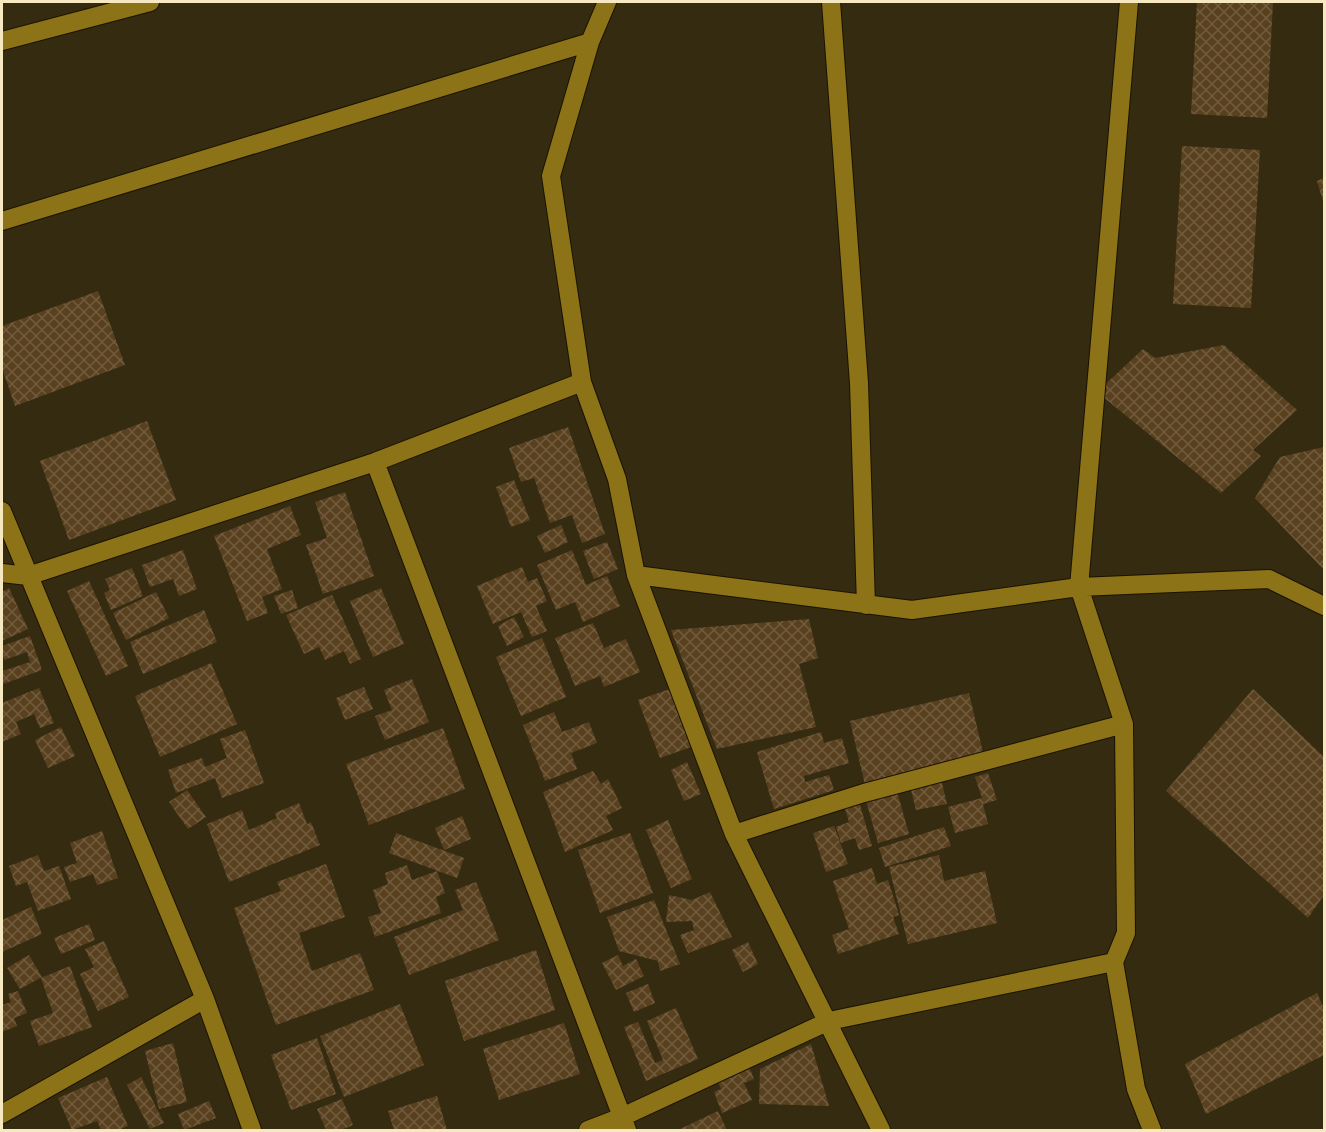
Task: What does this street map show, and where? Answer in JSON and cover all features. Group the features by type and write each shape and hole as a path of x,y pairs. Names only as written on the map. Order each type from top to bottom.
{"street":[{"path":"2,40 150,2"},
{"path":"607,2 590,42 551,176 582,382 617,479 636,575 735,834 829,1021 881,1131"},
{"path":"831,2 860,383 866,605"},
{"path":"1129,2 1079,587 1124,724 1126,933 1114,962 1136,1089 1152,1131"},
{"path":"2,221 590,42"},
{"path":"2,573 28,576 375,462 582,382"},
{"path":"375,462 625,1124"},
{"path":"2,512 205,999 252,1131"},
{"path":"636,575 912,610 1079,587 1269,579 1324,606"},
{"path":"735,834 864,794 1124,724"},
{"path":"588,1131 625,1124 829,1021 1114,962"},
{"path":"2,1114 205,999"}],"building":[{"path":"1197,2 1273,2 1267,118 1191,114"},
{"path":"1182,146 1260,150 1251,308 1173,304"},
{"path":"1324,178 1324,205 1317,181"},
{"path":"98,291 125,365 15,406 2,368 2,326"},
{"path":"1224,345 1297,410 1253,450 1261,456 1221,493 1097,392 1143,349 1155,358"},
{"path":"147,421 176,500 69,540 40,461"},
{"path":"568,427 605,534 582,543 572,515 550,523 534,478 521,482 509,448"},
{"path":"1324,447 1324,570 1255,498 1280,457"},
{"path":"514,480 530,520 511,527 496,487"},
{"path":"345,492 374,576 323,594 306,545 327,538 315,502"},
{"path":"290,506 301,535 267,549 282,589 262,597 268,613 247,621 214,536"},
{"path":"561,525 568,542 545,553 537,536"},
{"path":"607,542 618,569 594,579 583,551"},
{"path":"183,550 197,589 179,596 173,579 150,587 142,565"},
{"path":"572,550 586,585 607,576 620,606 583,622 575,602 556,610 537,565"},
{"path":"522,567 528,582 537,578 547,601 536,606 547,631 532,637 521,612 493,624 477,586"},
{"path":"132,568 143,596 111,610 104,593 110,590 105,579"},
{"path":"89,581 128,666 106,676 67,591"},
{"path":"9,588 28,629 2,641 2,592"},
{"path":"381,588 404,644 373,657 350,601"},
{"path":"292,590 298,608 281,614 274,596"},
{"path":"156,592 169,618 126,640 113,613"},
{"path":"332,595 361,659 350,664 344,651 325,660 319,647 304,654 286,615"},
{"path":"204,610 217,642 143,674 130,642"},
{"path":"514,617 524,637 507,646 498,626"},
{"path":"809,619 818,658 799,664 816,727 717,749 671,630"},
{"path":"593,623 604,648 626,639 640,672 604,687 600,676 575,686 555,638"},
{"path":"30,636 42,670 3,684 2,671 30,662 27,652 4,660 2,646"},
{"path":"542,638 566,697 521,716 496,657"},
{"path":"211,663 237,724 160,757 135,696"},
{"path":"412,679 429,722 385,740 375,716 392,710 384,690"},
{"path":"364,687 373,709 345,720 336,698"},
{"path":"39,688 54,723 40,728 34,714 16,722 21,734 2,742 2,703"},
{"path":"670,689 691,747 660,758 638,700"},
{"path":"1253,689 1324,757 1324,895 1308,918 1166,791"},
{"path":"969,693 985,761 866,789 850,721"},
{"path":"554,712 562,732 589,722 597,743 571,753 577,769 545,781 523,725"},
{"path":"61,727 75,756 48,768 35,740"},
{"path":"443,728 465,789 369,825 346,764"},
{"path":"245,730 264,783 222,798 215,778 176,793 168,770 202,758 205,767 227,758 220,739"},
{"path":"821,732 824,743 842,738 849,763 804,776 805,782 829,775 834,790 774,809 757,752"},
{"path":"687,762 701,794 684,801 671,770"},
{"path":"593,771 601,784 608,779 622,808 606,816 613,830 565,852 543,792"},
{"path":"988,773 997,800 983,804 988,824 955,833 948,807 982,798 975,777"},
{"path":"941,779 947,804 916,810 910,786"},
{"path":"896,788 909,834 878,843 865,797"},
{"path":"187,790 206,817 188,829 169,802"},
{"path":"858,798 872,846 859,850 855,838 841,843 836,827 849,822 843,802"},
{"path":"299,803 307,824 311,822 320,845 229,882 207,824 242,810 249,830 277,818 275,813"},
{"path":"462,816 471,839 444,850 435,828"},
{"path":"668,820 692,879 671,888 646,830"},
{"path":"834,826 848,864 826,872 813,833"},
{"path":"944,827 951,846 885,867 879,848"},
{"path":"102,831 118,878 97,885 93,874 70,882 64,867 77,863 70,843"},
{"path":"396,833 464,858 457,878 389,853"},
{"path":"630,833 653,893 600,913 578,850"},
{"path":"38,855 44,871 59,866 71,899 38,911 27,882 16,886 9,866"},
{"path":"939,855 944,881 985,871 997,923 908,944 889,867"},
{"path":"326,864 345,917 299,933 312,971 360,953 374,990 276,1025 234,908 281,891 277,882"},
{"path":"407,865 412,880 437,871 445,893 436,897 441,913 375,937 368,917 381,913 373,890 388,884 385,873"},
{"path":"872,868 877,884 888,880 899,915 893,917 899,934 838,954 832,935 849,929 833,881"},
{"path":"476,882 499,940 409,975 394,937 463,910 455,890"},
{"path":"710,892 732,937 688,953 680,935 694,930 692,921 666,922 669,895 692,900"},
{"path":"654,900 680,964 660,971 658,961 619,951 607,917"},
{"path":"31,907 42,934 2,952 2,920"},
{"path":"89,924 95,940 61,954 54,938"},
{"path":"104,941 129,997 98,1011 80,974 94,967 85,949"},
{"path":"748,942 758,964 743,972 732,950"},
{"path":"536,950 555,1010 464,1041 445,981"},
{"path":"29,955 42,977 20,989 7,968"},
{"path":"618,955 623,966 636,959 644,976 616,990 602,963"},
{"path":"70,966 92,1027 39,1046 30,1021 53,1013 41,978"},
{"path":"648,984 655,1003 634,1012 626,993"},
{"path":"18,991 27,1013 14,1018 17,1026 2,1032 2,1005 11,1002 8,994"},
{"path":"1317,993 1324,1009 1324,1055 1206,1114 1185,1064"},
{"path":"400,1004 424,1065 344,1097 320,1036"},
{"path":"676,1008 698,1059 646,1081 624,1027 638,1022 655,1063 663,1060 647,1021"},
{"path":"564,1023 580,1074 499,1100 483,1049"},
{"path":"317,1038 336,1094 291,1110 271,1055"},
{"path":"173,1043 187,1102 159,1109 145,1051"},
{"path":"811,1044 829,1106 759,1104 760,1069"},
{"path":"748,1064 754,1079 744,1083 752,1100 722,1113 714,1092 721,1089 716,1077"},
{"path":"107,1077 128,1126 118,1130 101,1130 97,1121 72,1130 58,1098"},
{"path":"141,1077 164,1123 150,1129 127,1085"},
{"path":"437,1096 447,1130 394,1130 388,1111"},
{"path":"342,1099 353,1125 341,1130 326,1130 317,1109"},
{"path":"209,1101 216,1118 184,1130 178,1114"},
{"path":"718,1111 727,1130 678,1130"}]}
